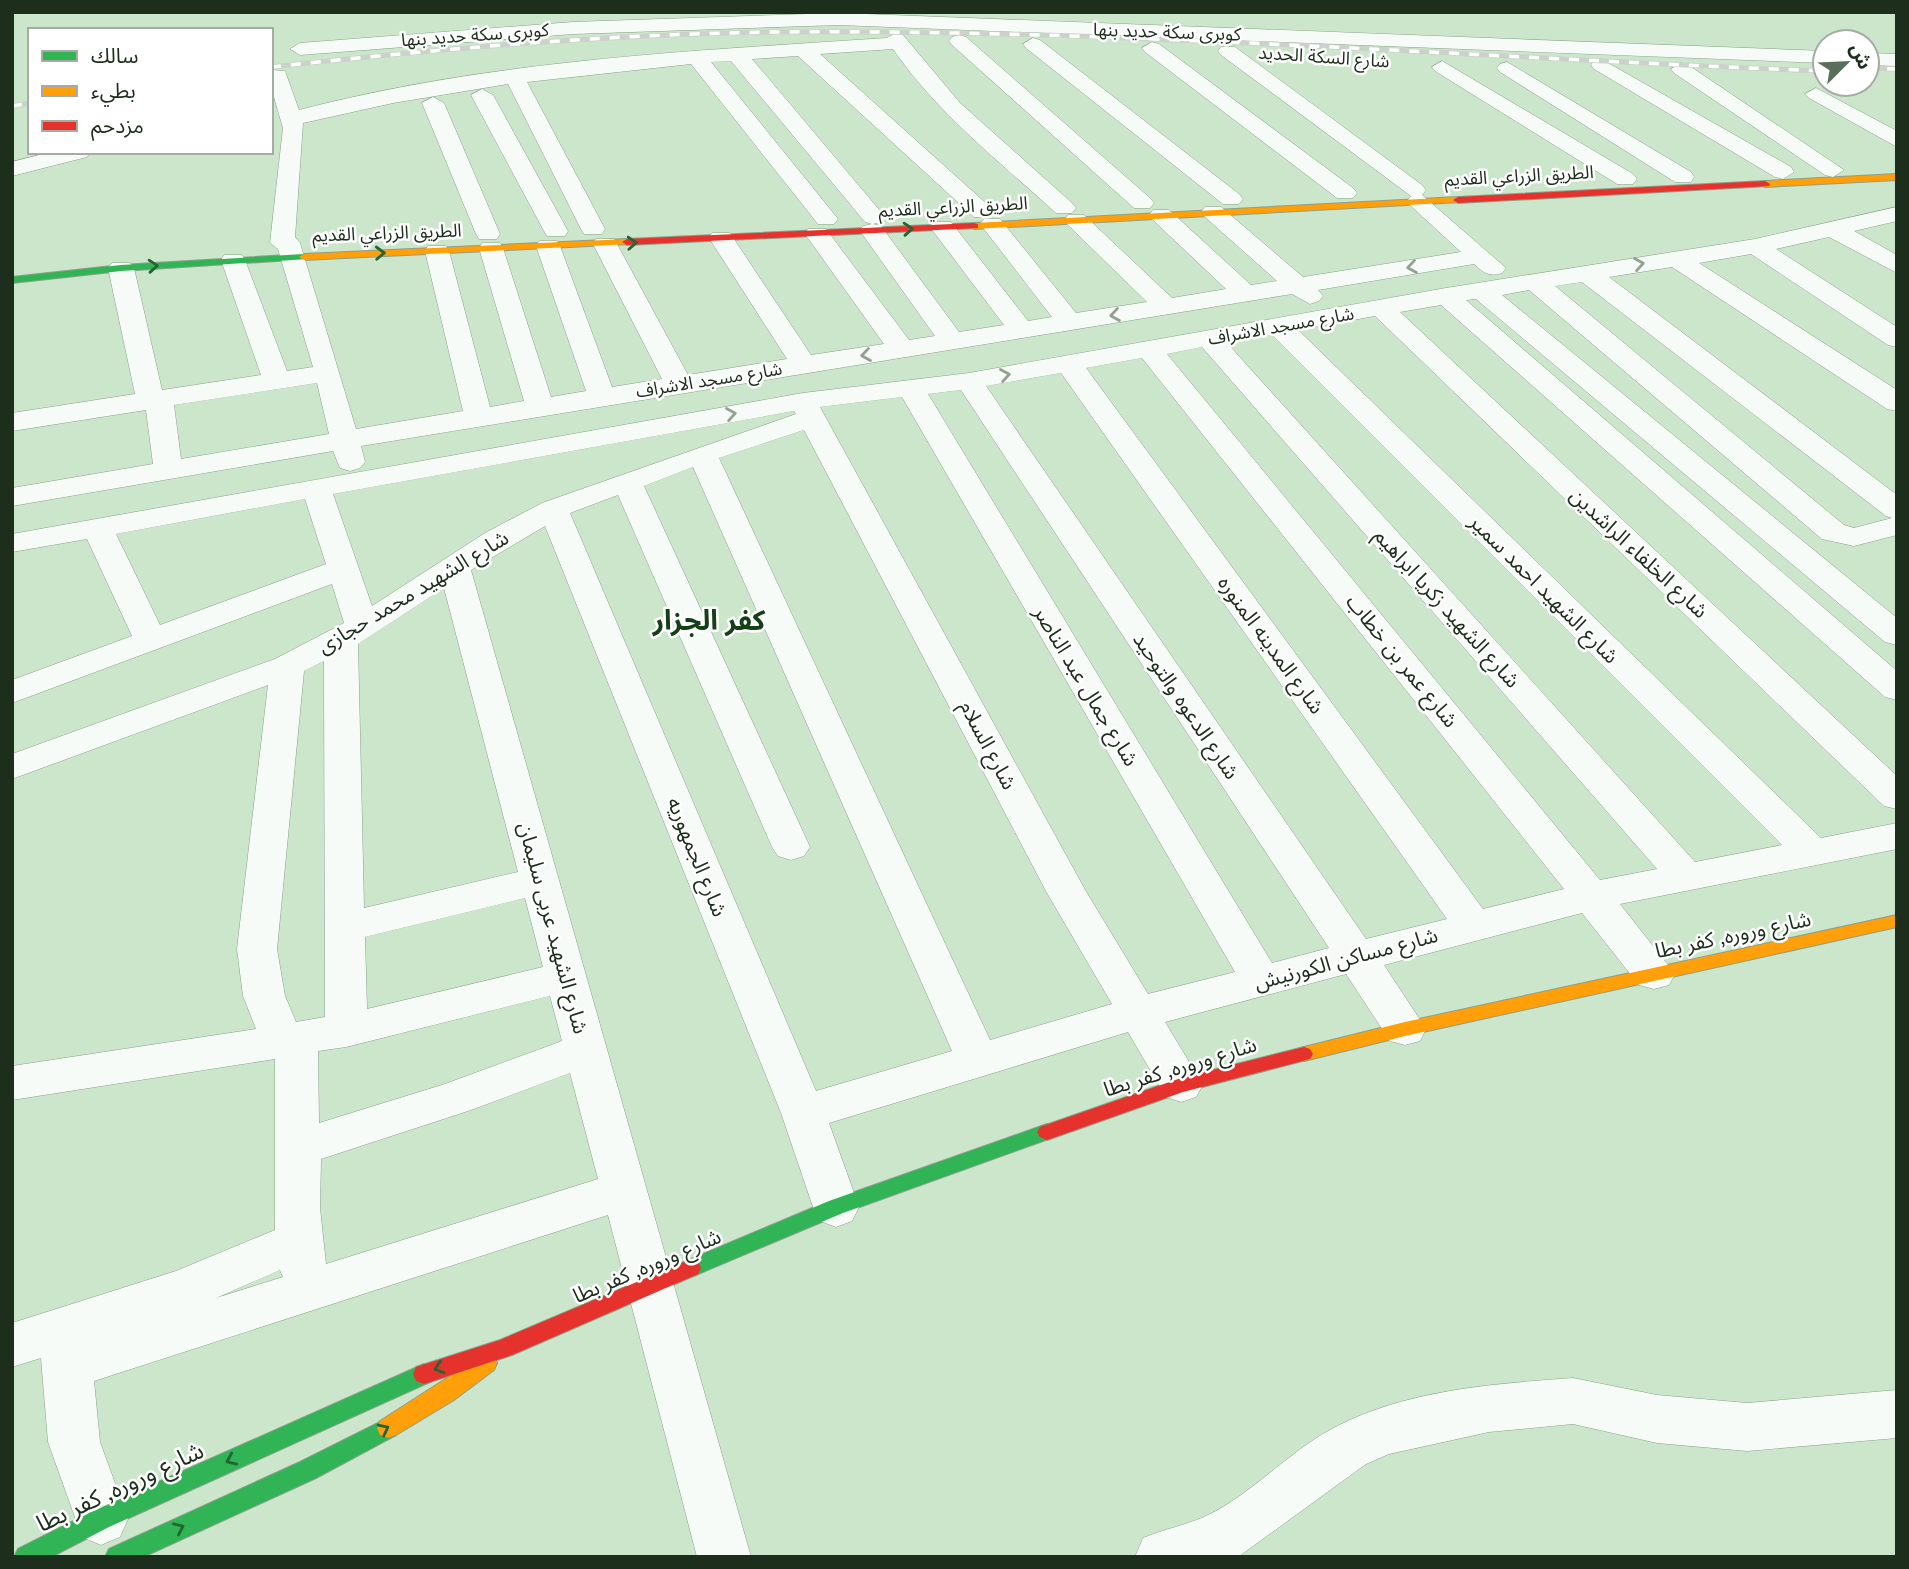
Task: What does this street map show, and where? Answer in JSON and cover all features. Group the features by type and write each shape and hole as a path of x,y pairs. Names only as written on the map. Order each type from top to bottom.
{"main road":[{"name":"الطريق الزراعي القديم","path":"1222,206 1345,193 1417,195 1625,179 1897,167"},
{"name":"الطريق الزراعي القديم","path":"12,268 129,253 599,237 1417,195 1897,177"},
{"name":"الطريق الزراعي القديم","path":"873,224 942,227 987,218"},
{"name":"الطريق الزراعي القديم","path":"599,237 721,238 822,226"},
{"name":"الطريق الزراعي القديم","path":"12,280 121,268 233,260 288,248 437,251 489,241"},
{"name":"شارع وروره, كفر بطا","path":"109,1538 428,1372 504,1348 836,1208 1181,1085 1405,1029 1897,921"},
{"name":"شارع وروره, كفر بطا","path":"26,1557 109,1538 333,1455 421,1410 460,1385 504,1348"}],"street":[{"path":"884,12 887,16 918,22"},
{"name":"كوبرى سكة حديد بنها","path":"300,49 517,31 800,19 1811,56"},
{"path":"898,41 954,106 1166,306"},
{"name":"شارع السكة الحديد","path":"787,47 898,41 959,41 1383,59"},
{"path":"959,41 1246,294"},
{"path":"1034,44 1222,206 1298,285 1334,317"},
{"path":"284,115 517,83 739,57 787,47"},
{"path":"330,109 359,114 482,95 517,83 610,63 787,47 987,218 1069,322"},
{"path":"1153,48 1345,193"},
{"path":"1228,51 1417,195 1480,256 1523,284 1833,532 1854,537 1897,526"},
{"path":"739,57 873,224 952,341"},
{"path":"700,62 822,226 902,349"},
{"path":"1601,65 1783,172"},
{"path":"1625,179 1433,67 1601,65 1681,69 1811,84"},
{"path":"1507,68 1683,177"},
{"path":"1681,69 1833,170"},
{"path":"12,543 355,483 328,373 288,248 284,115 278,75"},
{"path":"517,83 679,385"},
{"path":"482,95 552,238 602,397"},
{"path":"1839,98 1897,140"},
{"path":"433,103 489,241 540,407"},
{"path":"12,169 71,154"},
{"name":"شارع مسجد الاشراف","path":"355,483 664,425 808,410 911,389 1069,364 1446,296 1755,246 1897,214"},
{"path":"942,227 1022,330"},
{"path":"1832,228 1897,266"},
{"path":"721,238 804,365"},
{"path":"1755,246 1897,338"},
{"path":"437,251 479,417"},
{"name":"شارع مسجد الاشراف","path":"12,497 479,417 1480,256"},
{"path":"1675,258 1897,403"},
{"path":"233,260 277,382"},
{"path":"121,268 155,401 167,469"},
{"path":"1587,273 1897,510"},
{"path":"1482,291 1897,635"},
{"path":"1446,296 1897,689"},
{"name":"شارع الخلفاء الراشدين","path":"1381,308 1897,797"},
{"name":"شارع الشهيد احمد سمير","path":"1278,326 1811,851"},
{"name":"شارع الشهيد زكريا ابراهيم","path":"1209,339 1686,877"},
{"name":"شارع عمر بن خطاب","path":"1149,349 1654,974"},
{"name":"شارع المدينه المنوره","path":"1069,364 1474,926"},
{"path":"12,422 328,373"},
{"name":"شارع الدعوه والتوحيد","path":"969,381 1405,1029"},
{"name":"شارع جمال عبد الناصر","path":"911,389 1262,982"},
{"name":"شارع الشهيد محمد حجازى","path":"12,767 287,666 351,633 496,540 553,509 702,454 808,410"},
{"name":"شارع السلام","path":"808,410 1067,893 1181,1085"},
{"path":"702,454 977,1059"},
{"path":"626,481 791,846"},
{"path":"317,491 343,569 351,633 345,927 346,1031"},
{"name":"شارع الجمهوريه","path":"553,509 803,1113 836,1208"},
{"path":"98,528 151,641"},
{"path":"12,692 343,569"},
{"name":"شارع الشهيد عربى سليمان","path":"454,569 724,1557"},
{"path":"287,666 257,949 264,996 290,1041 299,1141 296,1174 299,1241 308,1290"},
{"name":"شارع مساكن الكورنيش","path":"803,1113 1137,1013 1592,896 1897,836"},
{"path":"345,927 540,881"},
{"path":"12,1083 346,1031 435,1013 566,976"},
{"path":"299,1141 309,1144 386,1121 587,1049"},
{"path":"12,1345 66,1349 308,1290 625,1190"},
{"path":"66,1349 185,1289 299,1241"},
{"path":"66,1349 74,1442 109,1538"},
{"path":"1162,1557 1224,1536 1348,1447 1385,1431 1489,1408 1573,1401 1657,1419 1747,1427 1897,1414"}],"railway":[{"path":"273,67 587,39 714,33 909,32 1171,40 1811,70"},
{"path":"1881,68 1897,69"},
{"path":"12,106 28,103"}],"traffic: fast":[{"path":"12,280 121,268 304,257"},
{"path":"691,1268 836,1207 1047,1132"},
{"path":"26,1557 101,1519 424,1374"},
{"path":"117,1557 308,1470 388,1428"}],"traffic: slow":[{"path":"1765,184 1897,177"},
{"path":"974,226 1458,200"},
{"path":"304,257 627,242"},
{"path":"1304,1054 1405,1029 1897,921"},
{"path":"388,1428 446,1393 486,1363"}],"traffic: jam":[{"path":"1458,200 1765,184"},
{"path":"627,242 974,226"},
{"path":"1047,1132 1181,1085 1304,1054"},
{"path":"424,1374 504,1348 691,1268"}],"district":[{"name":"كفر الجزار","path":"709,620"}]}
